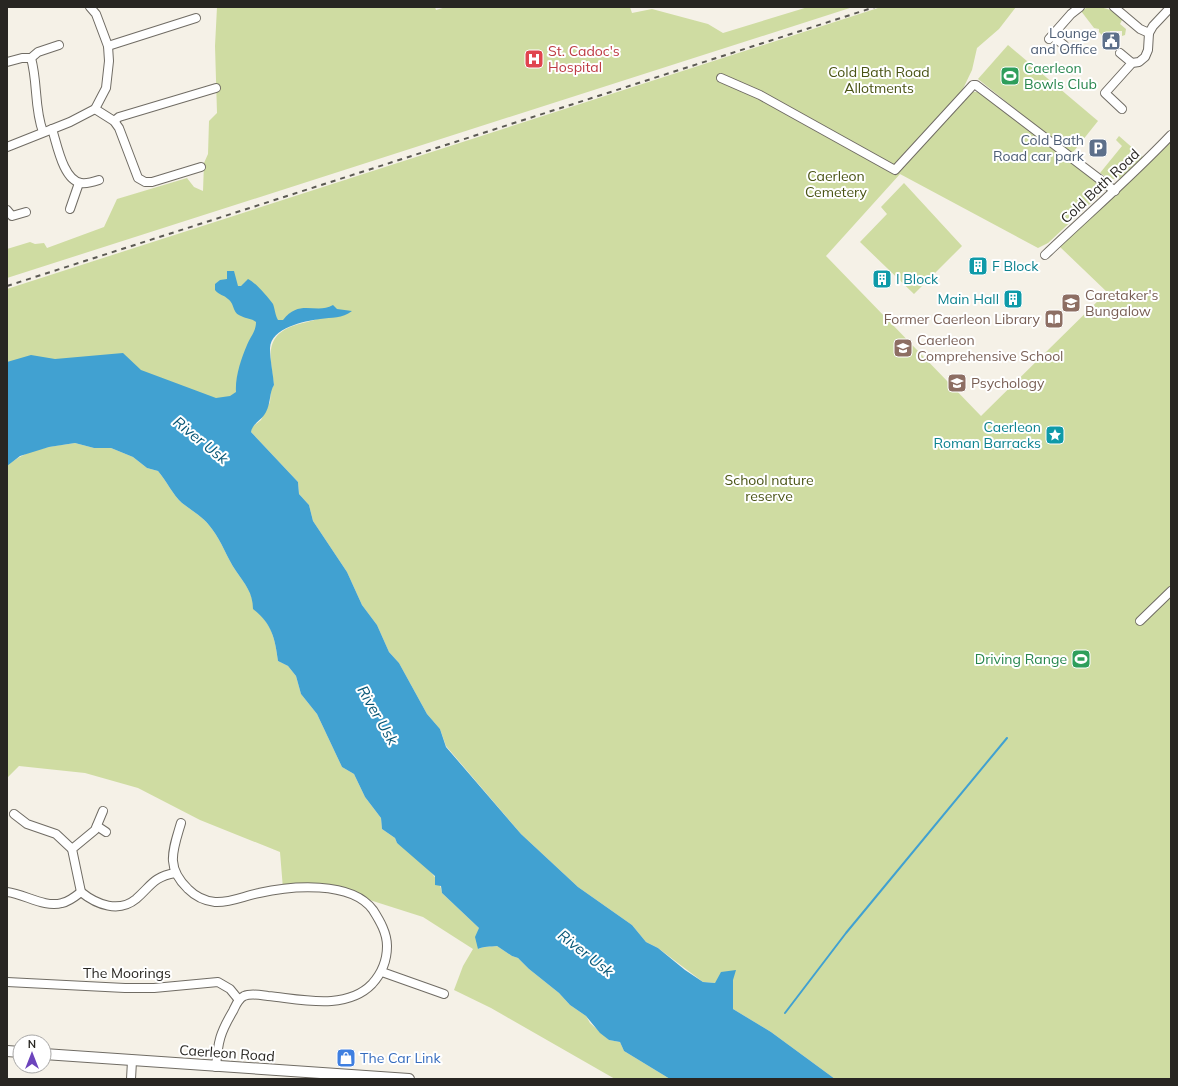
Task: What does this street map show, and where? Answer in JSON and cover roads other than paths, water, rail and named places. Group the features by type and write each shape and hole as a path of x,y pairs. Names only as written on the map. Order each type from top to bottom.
{"main road":[{"name":"Caerleon Road","path":"52,1055 409,1079"}],"street":[{"path":"7,147 70,122 95,109 106,88 108,46 96,14 90,7"},
{"path":"1064,45 1051,37 1077,10 1067,7"},
{"path":"1114,7 1140,30 1149,33"},
{"path":"1122,109 1106,93 1132,63 1139,62 1145,57 1148,50 1149,33 1153,26 1169,9"},
{"path":"108,46 196,18"},
{"path":"7,62 22,58 31,58 38,52 59,45"},
{"path":"1120,53 1132,63"},
{"path":"31,58 35,73 36,113 43,132"},
{"path":"721,78 760,95 895,170 973,85 976,85 1115,191"},
{"path":"114,121 119,117 216,88"},
{"path":"95,109 114,121 123,135 138,178 145,182 152,182 201,168"},
{"path":"52,129 67,174 72,180 86,184 99,180"},
{"name":"Cold Bath Road","path":"1046,255 1071,230 1115,191 1171,135"},
{"path":"70,209 79,183"},
{"path":"7,210 12,216 26,212"},
{"path":"1140,621 1171,591"},
{"path":"72,850 97,826 103,811"},
{"path":"14,814 27,824 56,834 72,850 81,892 93,902 117,907 135,900 149,884 160,878 175,873"},
{"path":"181,823 174,853 175,873 189,891 206,901 226,902 283,889 300,887 326,888 354,896 370,906 382,922 387,945 386,960 382,972 368,988 345,999 317,1001 250,995 239,1000 223,1026 219,1036 216,1067"},
{"path":"97,826 106,832"},
{"path":"7,892 16,893 45,903 62,903 81,892"},
{"path":"382,972 444,994"},
{"name":"The Moorings","path":"7,982 125,988 154,988 218,982 230,989 239,1000"},
{"path":"131,1079 132,1061"}],"water":[{"name":"River Usk","path":"227,271 234,271 238,286 241,286 248,279 258,286 273,304 278,320 283,320 289,313 302,308 327,308 333,305 337,309 352,311 341,317 313,320 297,324 276,335 270,348 274,385 271,391 269,405 266,412 251,432 298,482 299,494 309,505 313,521 347,572 362,605 377,625 389,652 399,663 427,714 440,729 446,747 521,834 578,887 632,925 646,942 658,948 685,970 703,982 715,983 721,972 736,970 733,980 733,1009 771,1032 835,1079 670,1079 624,1051 620,1042 609,1040 600,1033 586,1016 570,1005 559,993 529,969 518,958 512,956 497,946 478,949 475,937 479,928 442,893 441,886 435,885 435,876 397,843 395,838 382,829 381,818 365,797 354,774 342,767 317,714 301,694 296,676 288,666 278,661 276,645 272,632 264,620 253,609 252,598 248,589 233,566 216,534 198,514 179,500 158,471 147,468 133,457 111,448 94,448 75,443 49,447 20,456 7,466 7,362 31,355 55,359 123,353 141,370 216,398 230,396 236,392 236,380 239,368 248,342 255,329 256,322 238,315 232,303 215,290 215,284 220,280 227,279"}],"waterway":[{"path":"785,1013 846,933 1007,738"}],"railway":[{"path":"7,286 875,7"}],"place":[{"name":"Lounge and Office","path":"1111,41"},
{"name":"St. Cadoc's Hospital","path":"534,59"},
{"name":"Caerleon Bowls Club","path":"1010,76"},
{"name":"Cold Bath Road car park","path":"1098,148"},
{"name":"F Block","path":"978,266"},
{"name":"I Block","path":"882,279"},
{"name":"Main Hall","path":"1013,299"},
{"name":"Caretaker's Bungalow","path":"1071,303"},
{"name":"Former Caerleon Library","path":"1054,319"},
{"name":"Caerleon Comprehensive School","path":"903,348"},
{"name":"Psychology","path":"957,383"},
{"name":"Caerleon Roman Barracks","path":"1055,435"},
{"name":"Driving Range","path":"1081,659"},
{"name":"The Car Link","path":"346,1058"}],"park label":[{"name":"Cold Bath Road Allotments","path":"879,80"},
{"name":"Caerleon Cemetery","path":"836,184"},
{"name":"School nature reserve","path":"769,488"}]}
